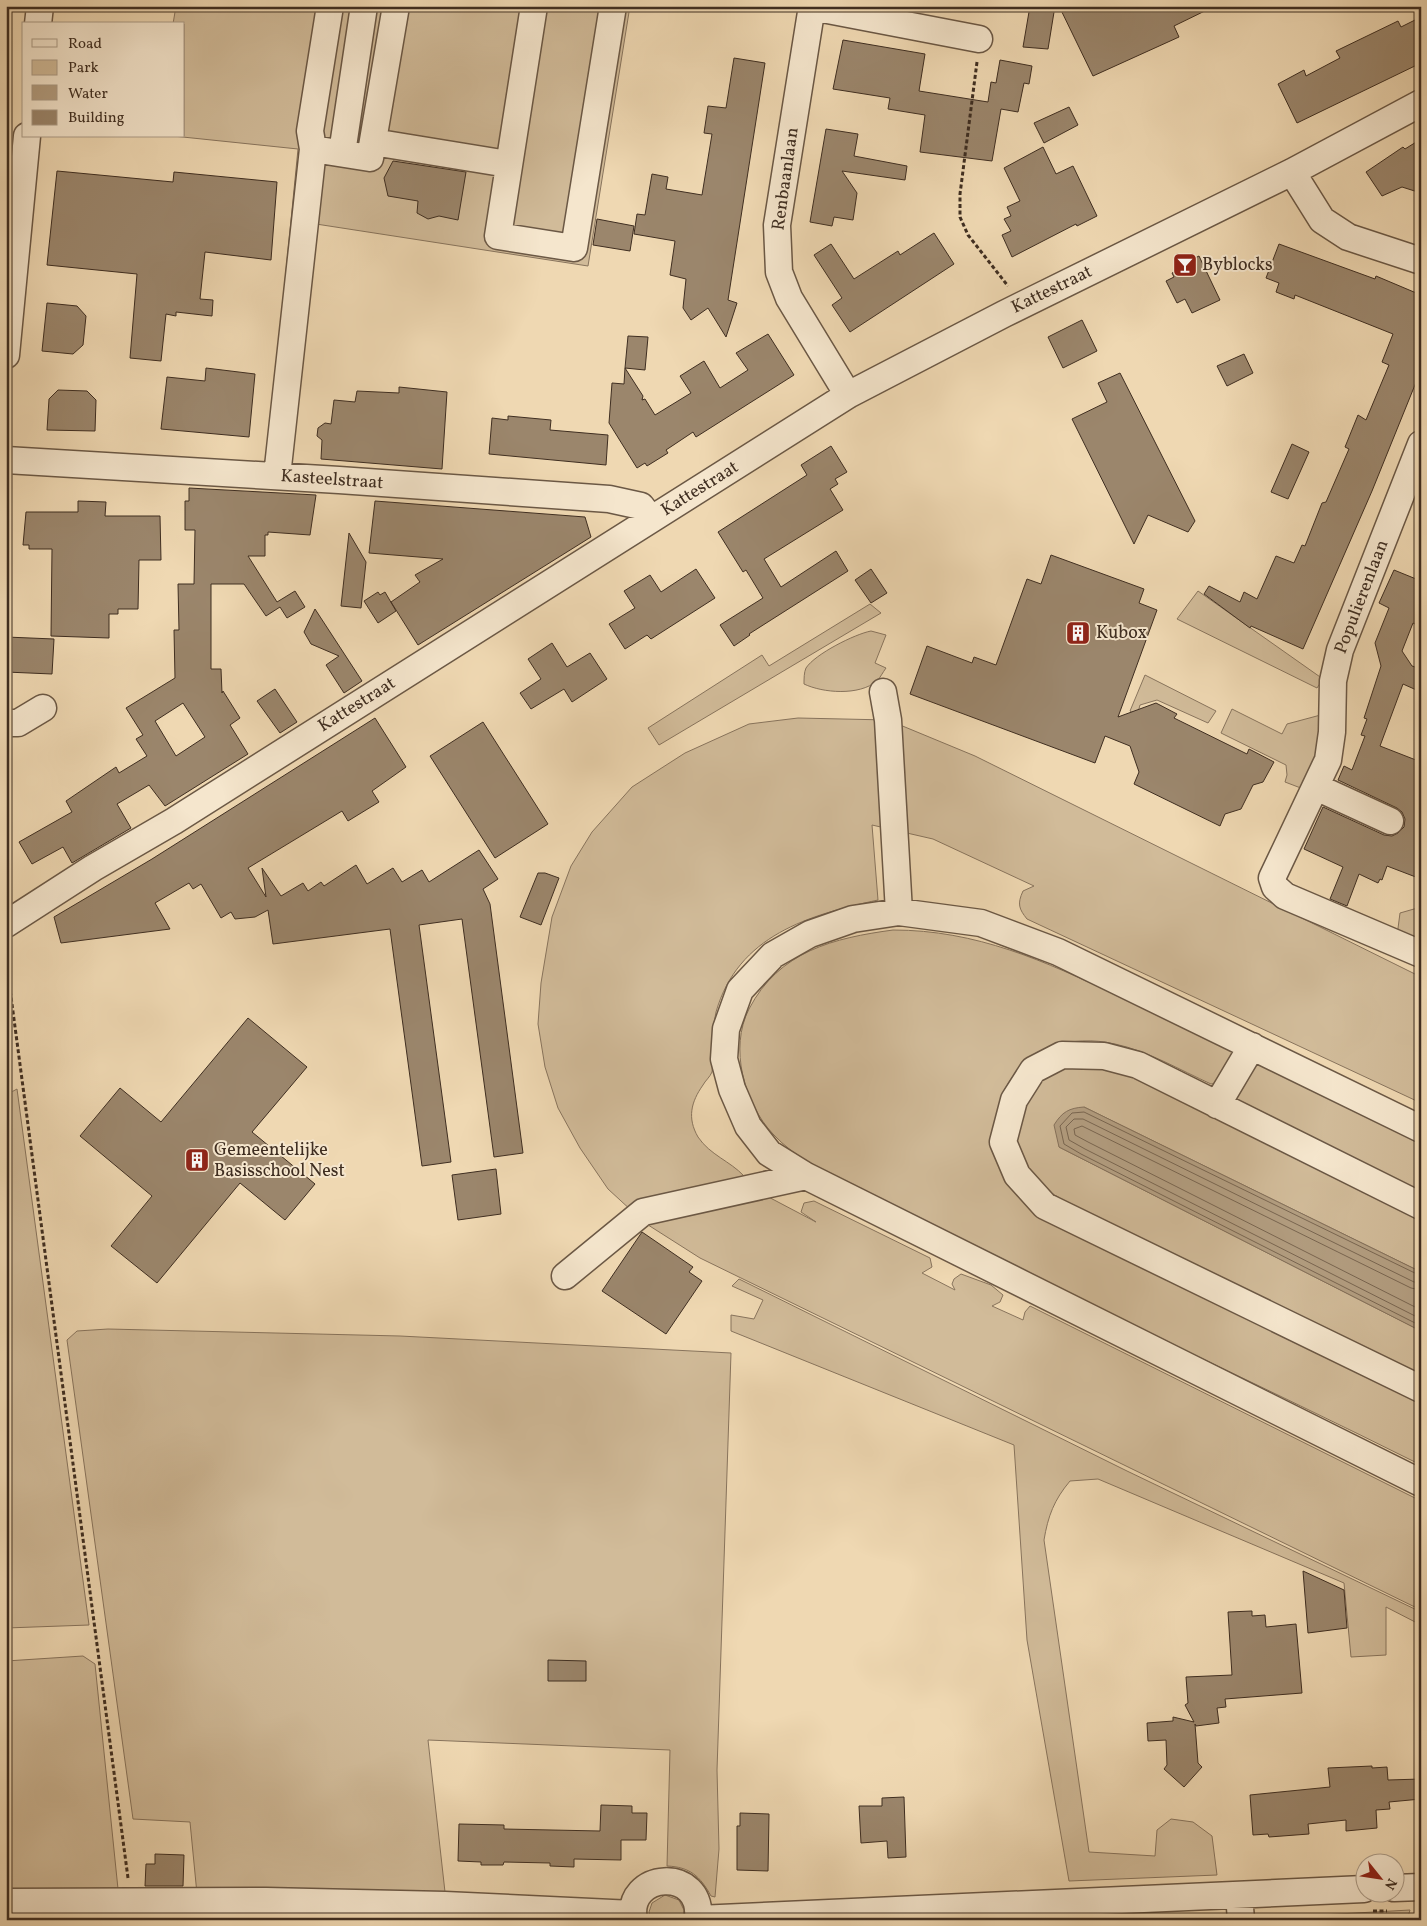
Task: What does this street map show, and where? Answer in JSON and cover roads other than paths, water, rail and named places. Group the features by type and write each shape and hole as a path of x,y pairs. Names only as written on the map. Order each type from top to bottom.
{"street":[{"path":"38,22 40,6"},
{"path":"277,476 313,149 310,131 330,6"},
{"path":"342,153 364,6"},
{"path":"313,149 370,158 396,6"},
{"path":"534,6 498,236 574,248 613,6"},
{"name":"Renbaanlaan","path":"848,395 789,298 779,272 777,225 812,6 979,39"},
{"name":"Kattestraat","path":"6,924 93,868 174,821 848,395 996,318 1292,172 1421,103"},
{"path":"6,355 14,197 27,138"},
{"path":"373,142 508,164"},
{"path":"1292,172 1322,220 1348,237 1421,262"},
{"name":"Populierenlaan","path":"1421,444 1340,650 1333,681 1332,732 1328,760 1272,878 1275,887 1284,896 1421,954"},
{"name":"Kasteelstraat","path":"6,460 277,476 609,499 641,506 651,520"},
{"path":"883,692 888,720 899,912"},
{"path":"6,723 18,723 44,708"},
{"path":"1316,788 1390,821"},
{"path":"1421,1129 1058,952 981,923 899,912 853,920 810,934 773,955 740,990 726,1029 724,1059 732,1089 748,1126 769,1153 806,1176 1421,1483"},
{"path":"1217,1105 1252,1046"},
{"path":"1421,1206 1138,1065 1104,1056 1062,1055 1034,1070 1014,1100 1003,1142 1017,1175 1045,1206 1421,1389"},
{"path":"565,1276 643,1212 806,1176"},
{"path":"6,1902 266,1901 445,1905 634,1917 637,1898 648,1886 656,1882 672,1881 680,1883 693,1895 698,1910 698,1919 1240,1908 1354,1891"},
{"path":"1404,1888 1421,1887"}],"water":[{"path":"1084,1107 1421,1272 1421,1331 1059,1147 1054,1125 1066,1112 1074,1108"}],"place":[{"name":"Byblocks","path":"1185,265"},
{"name":"Kubox","path":"1078,633"},
{"name":"Gemeentelijke Basisschool Nest","path":"197,1160"}]}
